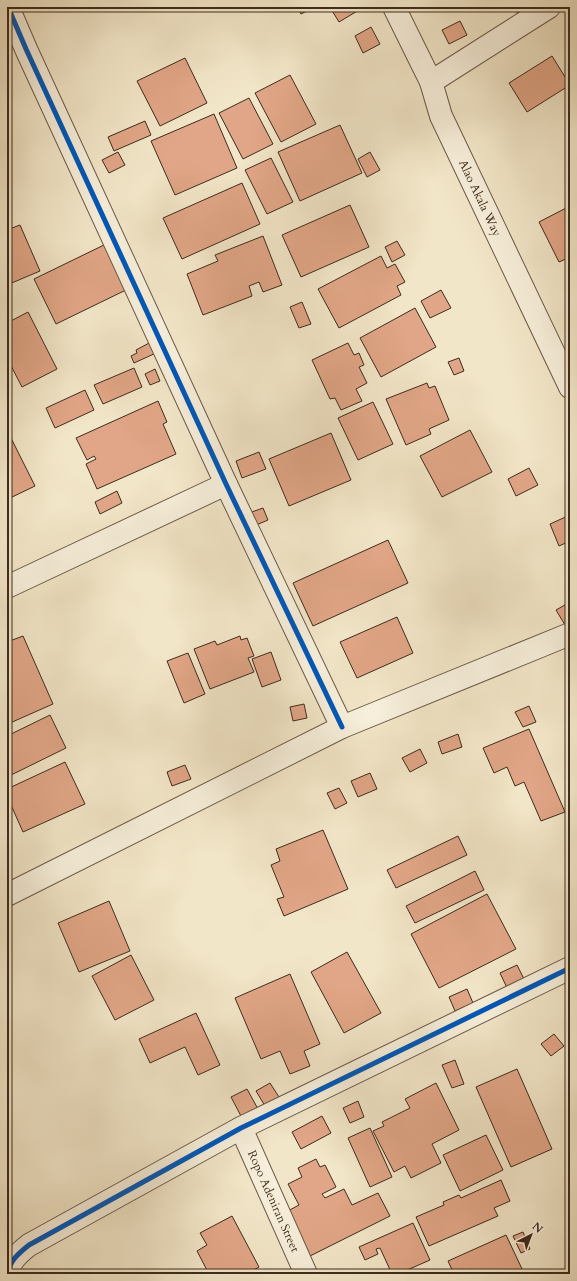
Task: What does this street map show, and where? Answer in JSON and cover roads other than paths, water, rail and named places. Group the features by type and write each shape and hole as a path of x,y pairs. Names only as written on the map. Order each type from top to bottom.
{"street":[{"path":"8,7 29,56 226,484 342,727"},
{"name":"Alao Akala Way","path":"394,7 431,82 441,116 570,387"},
{"path":"431,82 549,7"},
{"path":"7,587 226,484"},
{"path":"7,896 342,727 570,634"},
{"path":"8,1274 8,1270 15,1257 29,1245 241,1128 570,968"},
{"name":"Ropo Adeniran Street","path":"241,1128 306,1274"}]}
